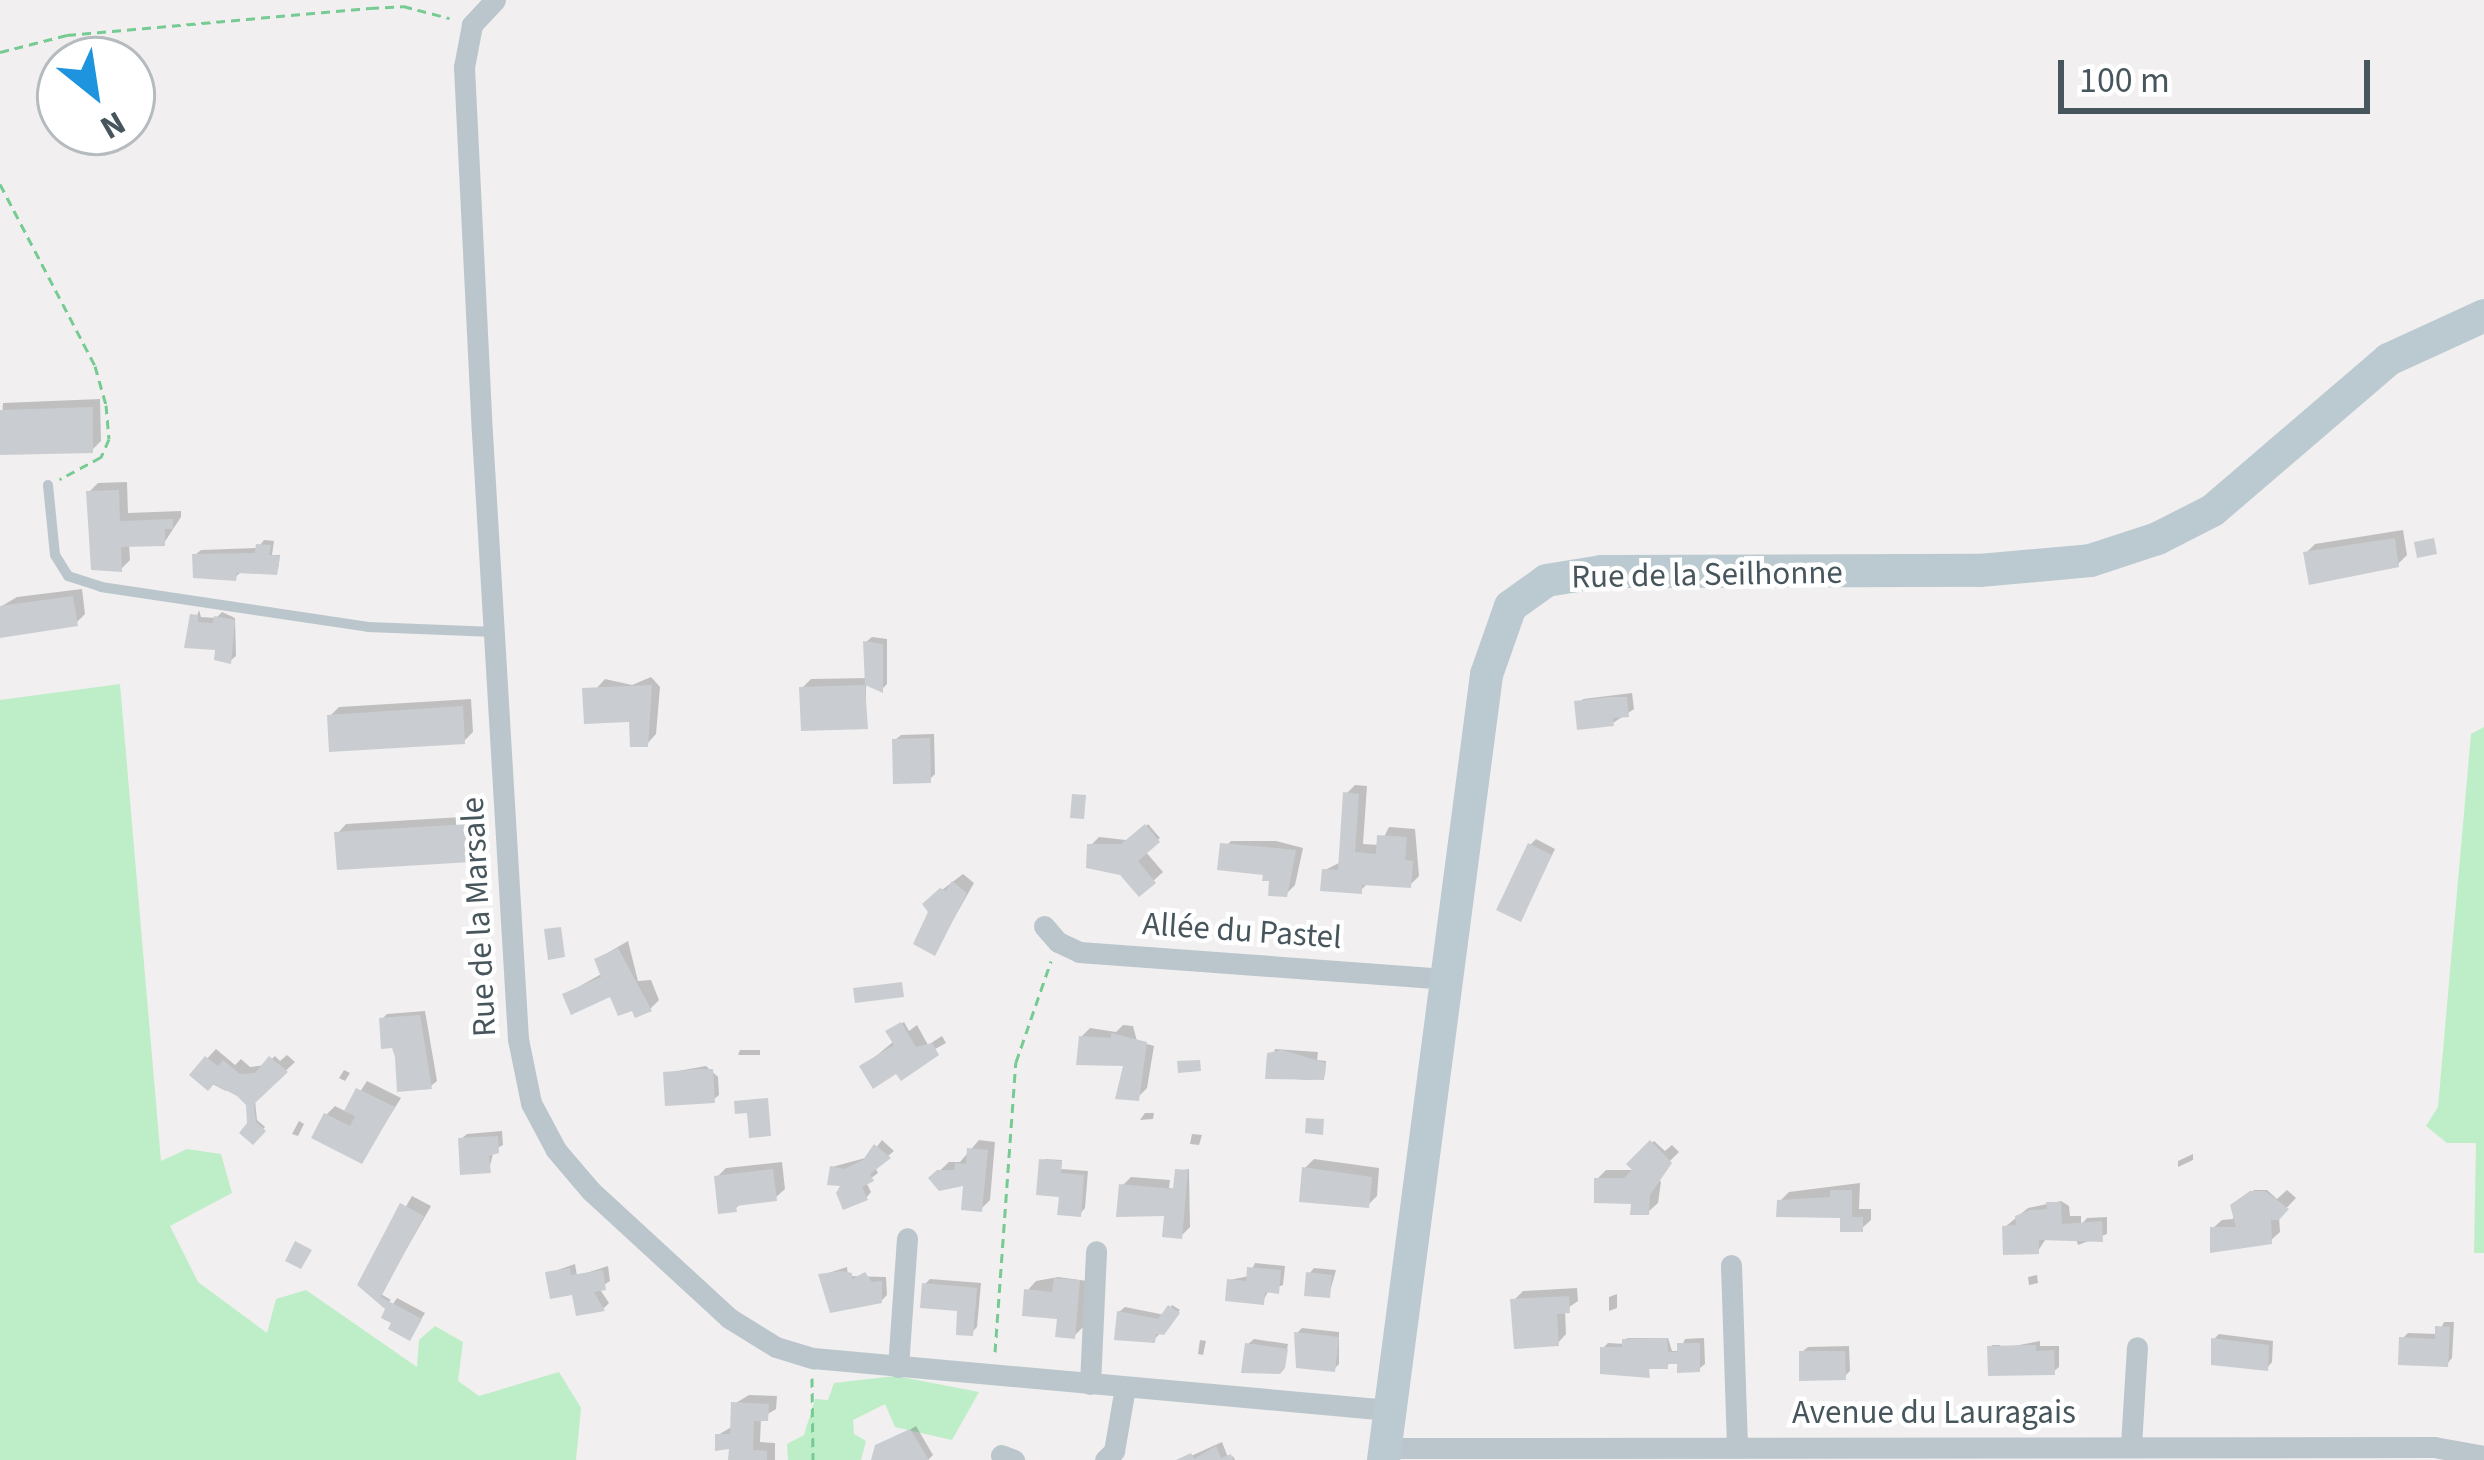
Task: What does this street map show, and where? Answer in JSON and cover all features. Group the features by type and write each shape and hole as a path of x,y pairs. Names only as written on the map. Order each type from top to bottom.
{"street":[{"path":"472,26 495,0"},
{"name":"Rue de la Marsale","path":"472,26 464,67 518,1040 531,1103 572,1171 729,1318 776,1347 812,1358 1389,1411"},
{"name":"Rue de la Seilhonne","path":"1383,1454 1486,674 1498,627 1526,592 1546,580 1600,572 1929,572 2090,560 2157,538 2212,509 2387,358 2484,315"},
{"name":"Allée du Pastel","path":"1051,934 1079,952 1445,979"},
{"path":"898,1367 907,1238"},
{"path":"1090,1384 1096,1252"},
{"path":"1731,1265 1737,1447"},
{"path":"2132,1445 2137,1347"},
{"path":"1105,1460 1120,1431 1125,1387"},
{"name":"Avenue du Lauragais","path":"1383,1454 2132,1445 2434,1447 2484,1456"}],"lane":[{"path":"48,485 55,555 68,576 101,587 368,627 495,632"}],"path":[{"path":"0,52 68,35 386,7 428,11 472,26"},
{"path":"0,184 95,366 106,405 109,439 101,457 48,485"},
{"path":"993,1375 1016,1062 1051,934"},
{"path":"812,1358 813,1460"}],"green space":[{"path":"120,684 161,1161 187,1149 221,1154 232,1193 170,1226 198,1282 267,1333 276,1299 306,1290 417,1367 419,1340 435,1326 463,1342 458,1381 479,1396 559,1372 581,1408 576,1460 0,1460 0,700"},
{"path":"2484,727 2484,1253 2474,1253 2476,1143 2447,1143 2426,1126 2438,1107 2471,734"},
{"path":"896,1376 979,1392 952,1440 895,1427 885,1404 853,1420 854,1434 866,1441 861,1460 788,1460 787,1444 804,1435 815,1399 828,1400 834,1383"}],"building":[{"path":"93,407 93,453 0,455 0,410"},
{"path":"119,490 120,521 173,519 173,529 165,529 165,546 121,547 122,572 91,570 86,491"},
{"path":"2395,538 2399,567 2309,585 2303,552"},
{"path":"2434,538 2437,554 2417,558 2414,542"},
{"path":"256,544 271,545 269,555 280,556 277,575 237,573 236,581 193,578 192,554 255,553"},
{"path":"73,596 78,626 0,638 0,606"},
{"path":"190,614 198,615 198,622 213,623 214,616 235,620 231,664 214,660 215,650 184,648"},
{"path":"863,641 883,644 883,693 865,685"},
{"path":"652,685 648,747 630,747 629,722 584,724 582,688"},
{"path":"865,685 868,729 801,731 799,687"},
{"path":"1627,697 1629,717 1613,718 1614,726 1577,730 1574,701"},
{"path":"463,706 465,744 329,752 327,715"},
{"path":"930,738 931,783 893,784 892,739"},
{"path":"1343,792 1359,794 1355,852 1376,854 1377,835 1407,837 1405,860 1413,861 1411,888 1362,885 1362,894 1320,891 1322,869 1338,870"},
{"path":"1072,794 1086,795 1084,819 1070,818"},
{"path":"470,824 472,862 337,870 334,832"},
{"path":"1145,824 1160,842 1138,861 1156,883 1139,897 1120,875 1086,868 1087,844 1121,844"},
{"path":"1220,843 1296,850 1287,897 1268,896 1269,881 1262,881 1263,875 1217,870"},
{"path":"1528,843 1552,855 1521,922 1496,910"},
{"path":"952,881 967,893 935,956 913,944 928,912 922,904 940,888 946,891"},
{"path":"561,927 565,957 548,960 544,929"},
{"path":"618,948 652,1011 635,1018 632,1011 618,1016 610,997 571,1015 562,994 601,977 594,959"},
{"path":"902,982 904,997 855,1003 853,988"},
{"path":"420,1015 432,1089 397,1092 395,1057 392,1048 381,1049 379,1018"},
{"path":"901,1022 916,1047 932,1043 939,1055 901,1081 896,1074 873,1089 859,1066 894,1045 885,1031"},
{"path":"1111,1033 1147,1042 1139,1101 1115,1099 1123,1066 1076,1065 1079,1036 1111,1038"},
{"path":"1282,1050 1326,1063 1324,1080 1265,1079 1267,1053"},
{"path":"205,1056 218,1066 223,1060 240,1074 255,1073 269,1056 288,1072 254,1104 256,1122 266,1131 253,1145 239,1133 247,1123 246,1105 214,1084 208,1091 189,1075"},
{"path":"1200,1060 1201,1071 1178,1073 1177,1061"},
{"path":"713,1069 715,1103 665,1106 663,1072"},
{"path":"356,1088 395,1107 362,1164 311,1138 324,1113 350,1126 355,1116 344,1111"},
{"path":"768,1098 771,1136 749,1138 747,1113 735,1114 734,1101"},
{"path":"1306,1118 1324,1119 1323,1135 1305,1133"},
{"path":"498,1136 499,1153 489,1156 491,1173 460,1175 458,1138"},
{"path":"1650,1140 1672,1163 1650,1195 1649,1215 1630,1215 1631,1204 1594,1203 1594,1178 1624,1178 1632,1170 1626,1164"},
{"path":"874,1144 891,1158 870,1174 874,1181 862,1187 868,1200 843,1210 836,1193 840,1186 827,1185 830,1166 844,1169 863,1160"},
{"path":"967,1148 988,1150 982,1212 961,1210 963,1186 939,1191 928,1178 937,1170 954,1170 955,1163 966,1164"},
{"path":"1039,1159 1062,1161 1061,1173 1084,1175 1081,1217 1057,1215 1059,1197 1036,1195"},
{"path":"1302,1167 1372,1177 1369,1208 1299,1202"},
{"path":"773,1169 777,1201 736,1206 737,1212 718,1214 714,1176"},
{"path":"1175,1169 1188,1170 1182,1239 1162,1237 1164,1216 1116,1217 1119,1184 1173,1189"},
{"path":"1830,1190 1852,1190 1852,1217 1863,1217 1863,1232 1840,1232 1840,1218 1776,1217 1777,1200 1830,1197"},
{"path":"2250,1191 2265,1191 2289,1209 2279,1220 2271,1220 2272,1244 2210,1253 2210,1227 2236,1227 2230,1205"},
{"path":"2046,1202 2061,1202 2062,1224 2102,1221 2103,1242 2039,1240 2039,1254 2003,1255 2002,1226 2016,1225 2015,1216 2030,1210 2047,1209"},
{"path":"400,1203 424,1216 381,1297 422,1319 410,1341 388,1329 391,1323 381,1318 385,1309 357,1285"},
{"path":"295,1241 312,1250 301,1269 285,1261"},
{"path":"1247,1267 1281,1270 1279,1294 1265,1292 1264,1305 1225,1301 1227,1279 1246,1281"},
{"path":"570,1268 571,1275 603,1270 606,1290 594,1292 605,1311 576,1316 572,1295 550,1299 545,1272"},
{"path":"865,1272 872,1282 882,1281 882,1303 830,1313 818,1274 852,1273 852,1279"},
{"path":"1306,1272 1332,1275 1330,1298 1304,1296"},
{"path":"1054,1278 1080,1280 1075,1339 1055,1337 1057,1319 1022,1316 1024,1289 1052,1292"},
{"path":"922,1283 977,1288 973,1336 956,1335 957,1311 920,1308"},
{"path":"1569,1296 1570,1313 1557,1314 1559,1346 1514,1349 1510,1299"},
{"path":"1168,1305 1180,1313 1164,1335 1156,1334 1155,1343 1114,1340 1117,1311 1158,1319"},
{"path":"2435,1326 2450,1327 2448,1367 2398,1365 2399,1337 2435,1339"},
{"path":"1294,1332 1339,1337 1335,1372 1296,1368"},
{"path":"1667,1338 1668,1352 1677,1352 1677,1343 1700,1343 1700,1372 1677,1373 1677,1364 1668,1364 1668,1369 1649,1369 1650,1378 1600,1374 1600,1347 1622,1347 1622,1339"},
{"path":"2211,1338 2269,1345 2268,1371 2211,1365"},
{"path":"1245,1343 1288,1349 1285,1368 1280,1374 1241,1373"},
{"path":"2036,1345 2036,1351 2054,1350 2055,1375 1988,1376 1987,1346"},
{"path":"1799,1351 1845,1351 1846,1380 1799,1381"},
{"path":"731,1402 769,1404 768,1421 754,1421 753,1450 767,1451 767,1460 728,1460 729,1449 715,1451 715,1434 730,1434"},
{"path":"910,1429 929,1460 871,1460 875,1445"},
{"path":"1216,1446 1221,1458 1231,1454 1233,1460 1176,1460 1191,1453 1194,1459"}]}
